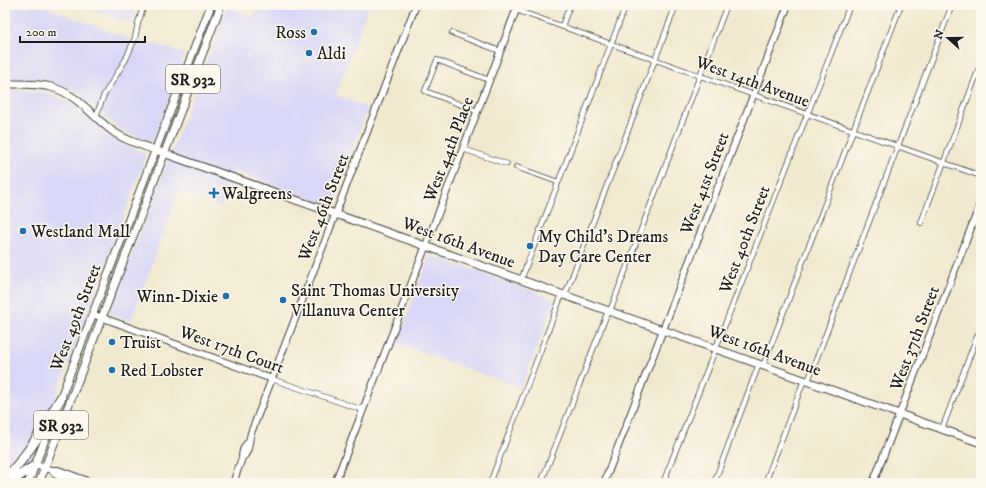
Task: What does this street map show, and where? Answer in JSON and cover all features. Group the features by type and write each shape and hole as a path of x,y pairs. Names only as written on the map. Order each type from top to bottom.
{"highway":[{"path":"5,479 36,441 61,398"},
{"path":"8,483 44,468"}],"main road":[{"name":"West 49th Street","path":"28,483 44,468 61,398 211,5"},
{"name":"West 49th Street","path":"39,483 221,5"},
{"name":"West 16th Avenue","path":"5,84 27,84 51,87 70,95 80,102 117,134 155,150 981,443"},
{"path":"127,250 124,247 124,243 132,221 130,214"}],"street":[{"path":"96,116 104,95 126,59 135,38 144,5"},
{"name":"West 46th Street","path":"233,483 245,445 248,442 416,5"},
{"path":"562,26 570,5"},
{"path":"521,280 626,5"},
{"path":"490,483 676,5"},
{"path":"541,483 727,5"},
{"name":"West 41st Street","path":"604,483 788,5"},
{"name":"West 40th Street","path":"663,483 850,5"},
{"path":"714,483 853,131 901,5"},
{"path":"765,483 952,5"},
{"name":"West 14th Avenue","path":"517,7 562,26 655,60 981,176"},
{"name":"West 44th Place","path":"334,483 517,7"},
{"path":"452,33 500,51"},
{"path":"477,111 425,91 437,60 489,80"},
{"path":"921,223 981,63"},
{"path":"463,148 508,164"},
{"path":"516,167 558,182"},
{"name":"West 37th Street","path":"873,483 981,202"},
{"name":"West 17th Court","path":"92,314 363,410"},
{"path":"942,429 978,334"},
{"path":"44,468 56,475 79,483"},
{"path":"44,468 58,470 93,483"}],"shaded area":[{"path":"11,5 40,5 135,41 152,43 185,54 153,142 121,131 76,91 43,79 5,79 5,21"},
{"path":"79,5 138,5 131,24"},
{"path":"258,5 368,5 336,95 368,108 332,206 234,171 221,207 179,191 131,321 109,313 227,8 253,17"},
{"path":"5,92 43,92 65,101 77,108 106,135 121,144 144,153 146,157 23,483 5,483"},
{"path":"433,256 554,300 521,388 397,343 428,259"}],"place":[{"name":"Ross","path":"314,32"},
{"name":"Aldi","path":"309,53"},
{"name":"Walgreens","path":"214,193"},
{"name":"Westland Mall","path":"23,231"},
{"name":"My Child's Dreams Day Care Center","path":"530,246"},
{"name":"Winn-Dixie","path":"226,296"},
{"name":"Saint Thomas University Villanuva Center","path":"283,300"},
{"name":"Truist","path":"112,342"},
{"name":"Red Lobster","path":"112,370"}]}
